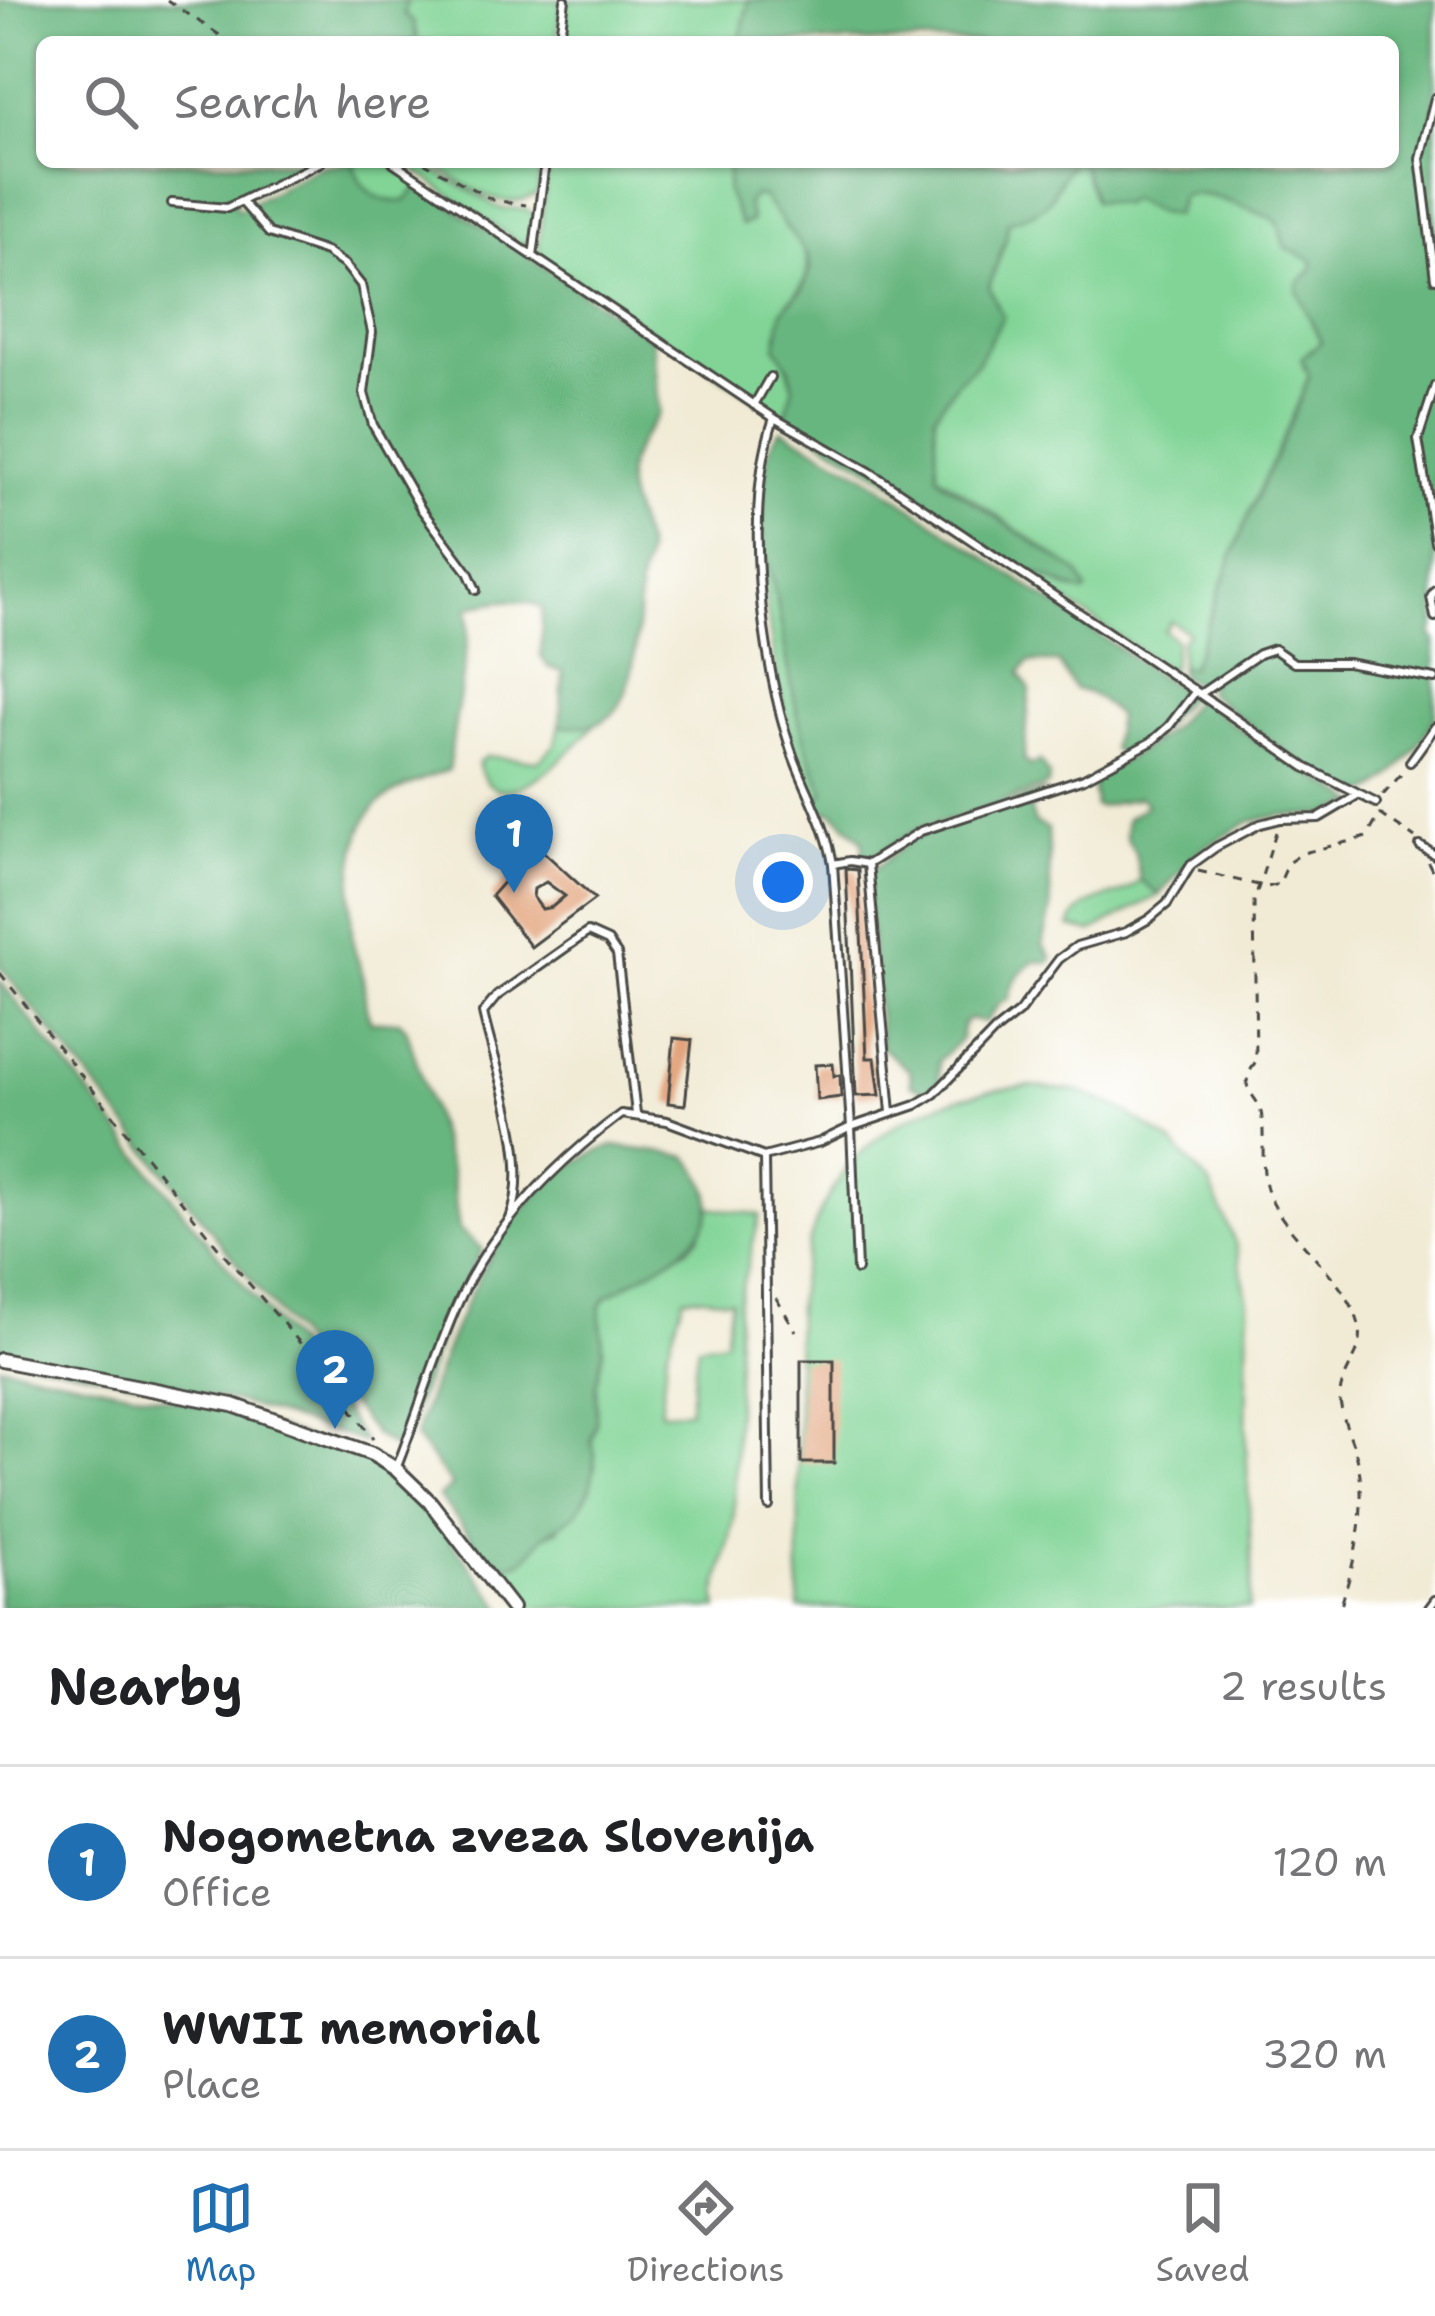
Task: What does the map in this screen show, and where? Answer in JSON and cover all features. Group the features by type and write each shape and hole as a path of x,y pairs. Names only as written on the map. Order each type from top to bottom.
{"street":[{"path":"0,1360 233,1406 353,1446 396,1469 430,1502 512,1608"}],"lane":[{"path":"561,36 565,0"},
{"path":"1435,98 1420,158 1435,279"},
{"path":"172,203 227,208 310,168"},
{"path":"402,168 774,418 870,472 1271,745 1376,803"},
{"path":"533,257 543,168"},
{"path":"243,203 269,233 326,252 361,285 373,332 364,393 374,425 421,509 476,590"},
{"path":"754,405 770,376"},
{"path":"1435,386 1418,439 1435,542"},
{"path":"774,418 762,472 758,559 779,713 822,823 832,863 857,1270"},
{"path":"1435,590 1431,597 1435,617"},
{"path":"832,863 868,864 921,831 1084,778 1151,742 1197,693 1274,649 1294,663 1347,663 1435,679"},
{"path":"1410,762 1435,728"},
{"path":"396,1469 458,1302 478,1264 509,1222 570,1156 621,1114 636,1114 764,1157 820,1142 916,1105 934,1094 971,1053 1019,1012 1059,959 1077,946 1126,932 1149,919 1167,904 1191,865 1260,824 1318,818 1356,796"},
{"path":"1420,845 1435,855"},
{"path":"868,864 891,1112"},
{"path":"509,1222 516,1204 514,1150 483,1013 497,996 589,932 608,941 617,954 636,1114"},
{"path":"764,1157 770,1506"},
{"path":"1430,1608 1435,1600"}],"path":[{"path":"167,0 221,36"},
{"path":"434,168 493,200 540,206"},
{"path":"1173,890 1198,872 1279,884 1289,862 1304,853 1367,837 1381,818 1376,803 1410,762"},
{"path":"1280,819 1258,884 1253,923 1256,1061 1245,1078 1247,1092 1262,1114 1268,1192 1283,1218 1322,1264 1354,1313 1360,1331 1341,1387 1340,1401 1358,1462 1362,1495 1353,1562 1340,1608"},
{"path":"0,973 323,1371 374,1441"},
{"path":"768,1287 796,1331"}],"green space":[{"path":"0,0 407,0 404,14 414,23 416,36 36,36 36,168 299,168 233,203 238,210 316,168 355,168 365,187 395,201 405,201 420,185 652,339 659,412 635,450 627,478 646,555 639,582 634,658 617,709 596,724 560,726 563,672 548,667 541,656 542,608 515,601 469,607 449,770 383,800 360,834 352,928 368,1016 371,1022 399,1021 406,1028 451,1172 459,1229 482,1249 449,1313 405,1437 391,1446 375,1435 0,967"},
{"path":"407,0 562,0 557,36 417,36 404,14"},
{"path":"568,0 749,0 740,36 563,36"},
{"path":"749,0 1435,0 1435,625 1431,636 1435,640 1435,714 1416,749 1382,785 1362,793 1326,778 1207,692 1211,681 1198,687 1180,675 1180,665 1190,668 1243,529 1302,396 1309,376 1301,358 1321,342 1297,291 1313,261 1285,248 1279,225 1272,218 1215,197 1181,196 1175,215 1158,213 1130,199 1123,204 1094,201 1083,168 1399,168 1399,36 740,36"},
{"path":"355,168 395,168 420,185 405,201 386,200 360,180"},
{"path":"412,168 429,168 500,208 525,209 535,215 528,243 520,244"},
{"path":"439,168 540,168 538,193 525,200 497,199"},
{"path":"547,168 728,168 727,191 747,203 754,196 763,197 795,236 807,261 807,274 787,303 786,362 793,386 785,419 541,258"},
{"path":"728,168 1068,168 1045,205 1008,222 989,287 1003,317 977,363 935,414 937,474 1079,573 1087,590 1084,594 1035,572 1030,577 882,475 785,419 793,385 790,369 776,347 782,311 803,289 809,257 763,197 754,196 747,203 752,221 741,225 727,191"},
{"path":"1068,168 1083,168 1095,201 1130,199 1158,213 1179,207 1180,196 1214,197 1272,218 1282,240 1313,261 1312,270 1298,283 1321,342 1307,353 1303,366 1309,375 1190,669 1180,665 1181,642 1188,632 1171,621 1164,631 1176,640 1171,672 1030,577 1034,572 1073,591 1079,573 937,474 935,414 977,363 1003,317 989,287 1008,222 1043,205"},
{"path":"782,429 863,474 1189,696 1150,740 1119,756 1112,748 1117,716 1093,695 1074,689 1058,662 1029,662 1020,673 1030,690 1024,759 1030,766 1040,761 1049,775 1048,785 920,828 864,862 862,840 832,811 823,813 815,799 825,792 803,737 775,592 768,563 762,559 765,471 774,439"},
{"path":"762,559 768,563 775,592 803,737 825,793 815,799 778,681"},
{"path":"1196,698 1358,803 1324,815 1281,815 1249,822 1200,850 1159,895 1140,880 1135,853 1126,837 1126,819 1147,805 1140,797 1095,806 1092,780 1151,744"},
{"path":"594,725 553,766 517,788 501,790 487,782 478,763 487,756 538,761 554,746 560,726"},
{"path":"1043,792 1030,809 1035,823 1048,829 1051,909 1043,945 1052,958 1049,963 1035,961 1025,969 1009,999 986,1022 969,1019 963,1024 961,1039 939,1061 939,1081 927,1092 911,1085 910,1071 881,1047 866,876 912,839"},
{"path":"1140,880 1159,895 1091,932 1070,927 1083,908"},
{"path":"0,981 320,1375 364,1442 238,1402 0,1355"},
{"path":"1033,1086 1080,1092 1123,1110 1171,1142 1210,1184 1236,1245 1248,1302 1249,1608 799,1608 797,1309 808,1248 823,1206 845,1171 872,1143 905,1120 943,1103"},
{"path":"614,1146 687,1156 705,1183 710,1206 704,1226 690,1243 605,1298 600,1307 603,1351 591,1440 595,1454 591,1488 577,1513 544,1536 523,1561 497,1569 439,1497 452,1486 415,1437 418,1426 466,1303 512,1223 541,1190 575,1163"},
{"path":"710,1207 760,1215 738,1303 734,1519 716,1597 718,1608 528,1608 497,1569 523,1561 544,1536 557,1530 595,1467 591,1440 603,1351 600,1307 605,1298 699,1237","holes":["684,1297 731,1300 725,1341 698,1345 689,1411 660,1412 667,1352"]},
{"path":"0,1365 230,1411 375,1462 437,1522 503,1608 0,1608"}],"building":[{"path":"536,845 595,899 531,947 491,896","holes":["546,882 565,896 542,909 533,897 534,889"]},
{"path":"846,869 858,870 867,1058 875,1058 880,1095 856,1096"},
{"path":"674,1038 692,1040 685,1105 668,1103"},
{"path":"833,1064 834,1076 840,1075 841,1097 817,1100 815,1065"},
{"path":"801,1360 834,1360 834,1463 801,1463"}],"place":[{"name":"Nogometna zveza Slovenija","path":"514,893"},
{"name":"WWII memorial","path":"335,1429"}]}
